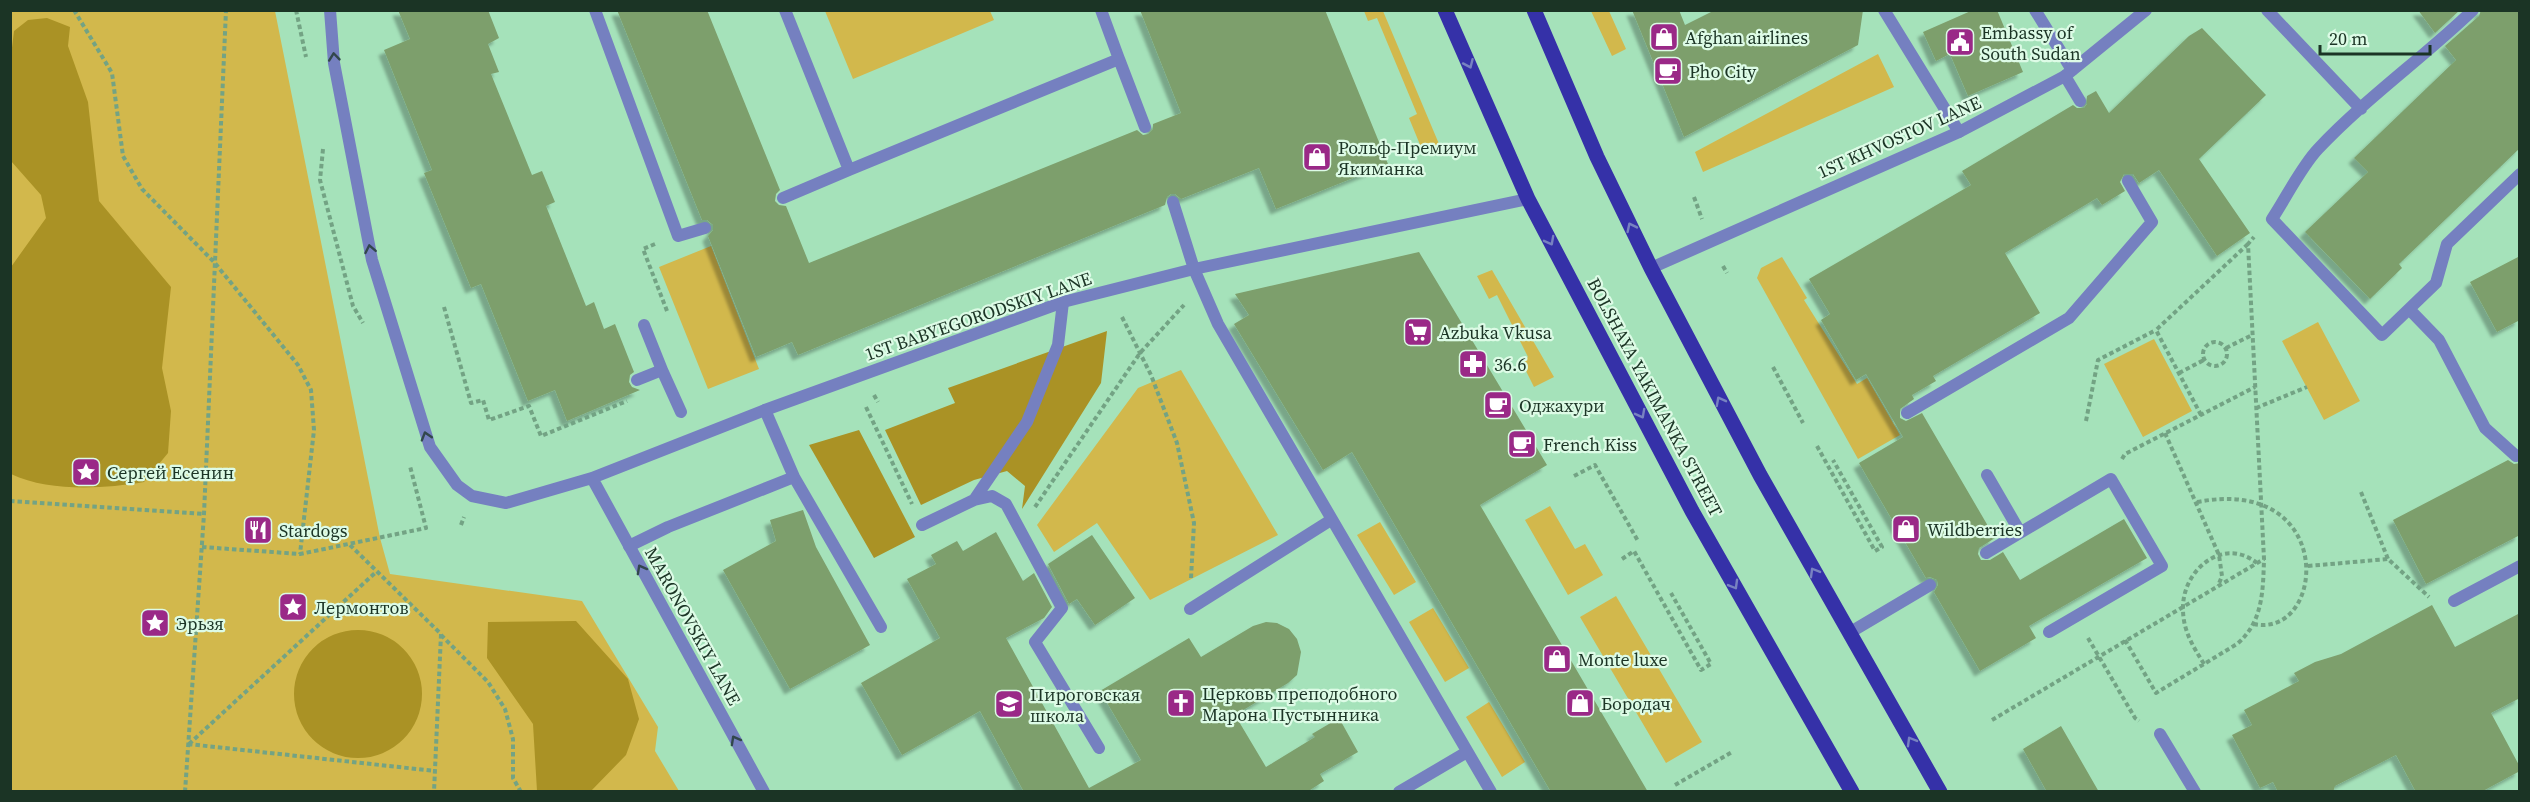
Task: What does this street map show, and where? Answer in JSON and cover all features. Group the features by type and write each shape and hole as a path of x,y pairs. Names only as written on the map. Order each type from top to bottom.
{"main road":[{"name":"BOLSHAYA YAKIMANKA STREET","path":"1445,10 1528,198 1692,511 1852,792"},
{"path":"1534,10 1597,158 1651,268 1760,475 1940,792"}],"street":[{"name":"1ST BABYEGORODSKIY LANE","path":"330,10 334,63 372,260 430,447 457,485 472,496 506,503 592,478 765,410 1063,302 1194,269 1528,198"},
{"path":"596,10 678,236 705,228"},
{"path":"785,10 849,170"},
{"path":"1101,10 1145,127"},
{"path":"1884,10 1959,132"},
{"path":"2035,10 2080,101"},
{"name":"1ST KHVOSTOV LANE","path":"1651,268 1959,132 2068,73 2146,10"},
{"path":"2267,10 2361,109"},
{"path":"2473,10 2316,151 2272,219 2382,335 2436,282 2447,244 2520,174"},
{"path":"783,198 1119,59"},
{"path":"1907,413 2069,318 2152,222 2128,181"},
{"path":"1173,202 1194,269 1218,324 1491,792"},
{"path":"974,500 1027,422 1058,345 1063,302"},
{"path":"2409,309 2439,340 2485,428 2516,456"},
{"path":"644,325 681,412"},
{"path":"637,380 662,370"},
{"path":"765,410 794,477 881,627"},
{"path":"1987,476 2020,532"},
{"path":"629,546 668,527 794,477"},
{"name":"MARONOVSKIY LANE","path":"592,478 764,792"},
{"path":"1986,553 2111,479 2162,566 2049,632"},
{"path":"922,525 974,500 992,496 1006,504 1062,608 1035,642 1099,748"},
{"path":"1190,609 1331,520"},
{"path":"2454,601 2520,566"},
{"path":"1849,633 1930,585"},
{"path":"2160,734 2194,792"},
{"path":"1399,792 1467,752"}],"path":[{"path":"74,10 112,73 123,156 142,189 214,262 298,365 311,390 314,430 300,554"},
{"path":"185,792 204,514 226,10"},
{"path":"1694,197 1702,219"},
{"path":"2086,422 2098,360 2156,330 2272,219"},
{"path":"2125,640 2156,693 2237,644 2247,635 2258,617 2263,592 2264,559 2248,244"},
{"path":"1723,266 1726,273"},
{"path":"1020,530 1140,353 1190,298"},
{"path":"444,307 471,404 483,400 489,420 529,406 541,436 633,399"},
{"path":"1122,316 1151,375 1177,443 1194,524 1190,609"},
{"path":"2156,330 2200,415"},
{"path":"2226,348 2253,335"},
{"path":"2216,342 2226,348 2228,355 2221,365 2208,365 2204,360 2205,348 2210,343 2216,342"},
{"path":"2179,373 2204,360"},
{"path":"1773,367 1803,423"},
{"path":"2111,479 2125,454 2255,387"},
{"path":"2256,408 2307,387"},
{"path":"866,407 906,490"},
{"path":"2165,433 2219,555 2222,576 2217,587"},
{"path":"1816,446 1875,551 1882,547 1833,460"},
{"path":"1574,476 1594,465 1638,541"},
{"path":"2361,492 2388,560 2428,597 2454,601"},
{"path":"2197,502 2216,498 2238,499 2261,504 2288,520 2298,535 2308,566 2305,588 2293,610 2279,621 2265,626 2254,624"},
{"path":"10,501 204,514"},
{"path":"202,547 300,554 426,528"},
{"path":"350,545 488,682 505,709 513,739 513,778 521,792"},
{"path":"1622,559 1634,551 1701,670 1711,664 1671,592"},
{"path":"2204,664 2188,639 2183,607 2184,593 2191,576 2202,565 2227,552 2241,554 2257,564"},
{"path":"1992,720 2264,559"},
{"path":"2308,566 2388,560"},
{"path":"188,744 376,572"},
{"path":"2075,617 2135,718 2160,734"},
{"path":"434,792 441,634"},
{"path":"188,744 435,771"},
{"path":"1675,785 1732,752"}],"shaded area":[{"path":"10,11 275,11 380,538 390,574 582,601 658,727 655,751 679,791 11,791"},
{"path":"825,11 990,11 994,20 853,79"},
{"path":"1364,11 1383,11 1439,144 1423,152 1409,118 1417,114 1377,18 1368,21"},
{"path":"1591,11 1609,11 1626,49 1612,56"},
{"path":"47,18 70,27 68,46 88,102 99,201 171,287 162,368 171,411 168,453 144,482 94,487 59,486 26,480 11,474 11,267 46,218 41,195 11,161 10,64 14,31 28,20"},
{"path":"1878,54 1894,87 1703,172 1695,152"},
{"path":"711,246 759,369 708,389 659,267"},
{"path":"1782,257 1807,298 1804,300 1857,384 1867,378 1900,435 1858,459 1757,278 1761,268"},
{"path":"1492,270 1554,377 1534,387 1521,361 1528,357 1497,295 1489,299 1477,276"},
{"path":"2318,322 2360,401 2324,420 2282,341"},
{"path":"1107,331 1101,383 1022,509 1025,486 1007,471 974,480 921,505 885,430 955,403 948,388"},
{"path":"2154,339 2192,411 2143,437 2104,364"},
{"path":"1181,370 1278,535 1150,600 1097,523 1054,552 1037,525 1138,388"},
{"path":"859,430 915,537 874,558 809,445"},
{"path":"1550,506 1575,549 1585,544 1603,575 1568,595 1525,520"},
{"path":"1380,522 1416,582 1394,595 1357,535"},
{"path":"1616,596 1702,742 1666,763 1580,617"},
{"path":"1433,608 1469,668 1445,682 1409,622"},
{"path":"576,621 628,679 639,719 626,755 591,791 537,791 533,724 487,658 488,622"},
{"path":"358,630 382,635 403,649 417,670 422,694 417,718 403,739 382,753 358,758 334,753 313,739 299,718 294,694 299,670 313,649 334,635"},
{"path":"1489,702 1525,762 1502,777 1466,717"}],"building":[{"path":"398,10 488,10 499,38 488,44 499,72 491,74 532,175 542,171 555,202 546,206 586,306 594,302 604,329 615,324 634,372 630,375 629,382 632,387 640,390 567,421 555,390 528,401 481,284 471,288 424,173 432,170 384,50 410,39"},
{"path":"617,10 707,10 780,190 776,194 775,201 779,205 786,206 809,263 1137,130 1143,135 1148,134 1153,129 1153,124 1181,113 1140,10 1325,10 1388,164 1276,209 1259,168 1181,199 1171,194 1167,197 1165,205 798,355 792,342 756,357 708,236 713,230 713,225 707,220 702,220"},
{"path":"1632,10 1679,10 1685,25 1715,10 1863,10 1858,45 1684,137"},
{"path":"1973,10 1997,10 2023,72 1968,96 1950,54 1936,61 1923,32"},
{"path":"2418,10 2460,10 2435,33"},
{"path":"2481,10 2520,10 2520,148 2399,264 2402,268 2370,299 2305,232 2368,172 2354,158 2456,60 2445,46 2479,16"},
{"path":"2202,28 2266,95 2199,159 2250,233 2217,256 2159,170 2139,183 2133,174 2124,174 2120,182 2125,191 2102,205 2097,198 2005,253 2040,313 1933,376 1936,381 1912,395 1914,399 1900,409 1900,418 1906,421 1922,413 1995,538 1979,548 1978,554 1981,560 1990,560 2003,552 2020,580 2124,519 2147,558 2029,626 2036,638 1980,671 1934,592 1938,585 1937,580 1926,578 1859,463 1903,437 1866,374 1856,380 1821,320 1830,314 1809,279 1971,185 1962,171 2073,105 2077,108 2084,108 2087,104 2087,96 2096,91 2109,113 2189,36"},
{"path":"1419,252 1547,465 1480,505 1648,792 1551,792 1352,452 1323,470 1234,324 1249,315 1235,294"},
{"path":"2520,256 2520,320 2497,332 2470,282"},
{"path":"2508,460 2514,464 2520,463 2520,535 2426,584 2393,520"},
{"path":"803,510 816,547 870,645 790,689 723,570 776,541 770,520"},
{"path":"996,532 1023,581 1034,573 1052,607 1044,618 1006,638 1089,788 1141,760 1100,691 1189,638 1201,657 1253,626 1266,622 1277,623 1289,629 1297,639 1301,652 1297,675 1288,683 1235,715 1266,767 1315,737 1312,734 1339,718 1358,752 1320,774 1324,781 1307,792 1024,792 980,711 902,755 861,683 940,638 907,579 936,564 931,555 957,541 963,551"},
{"path":"1092,535 1135,598 1095,625 1077,599 1069,604 1048,564"},
{"path":"2432,605 2455,647 2520,613 2520,698 2491,713 2520,771 2481,792 2416,792 2396,755 2335,786 2333,792 2278,792 2273,782 2260,788 2232,735 2252,725 2244,710 2299,681 2294,673 2315,662 2341,654"},
{"path":"2061,726 2099,792 2047,792 2023,749"}],"place":[{"name":"Afghan airlines","path":"1664,37"},
{"name":"Embassy of South Sudan","path":"1960,42"},
{"name":"Pho City","path":"1668,71"},
{"name":"Рольф-Премиум Якиманка","path":"1317,157"},
{"name":"Azbuka Vkusa","path":"1418,332"},
{"name":"36.6","path":"1473,364"},
{"name":"Оджахури","path":"1498,405"},
{"name":"French Kiss","path":"1522,444"},
{"name":"Сергей Есенин","path":"86,472"},
{"name":"Wildberries","path":"1906,529"},
{"name":"Stardogs","path":"258,530"},
{"name":"Лермонтов","path":"293,607"},
{"name":"Эрьзя","path":"155,623"},
{"name":"Monte luxe","path":"1557,659"},
{"name":"Церковь преподобного Марона Пустынника","path":"1181,703"},
{"name":"Бородач","path":"1580,703"},
{"name":"Пироговская школа","path":"1009,704"}]}
